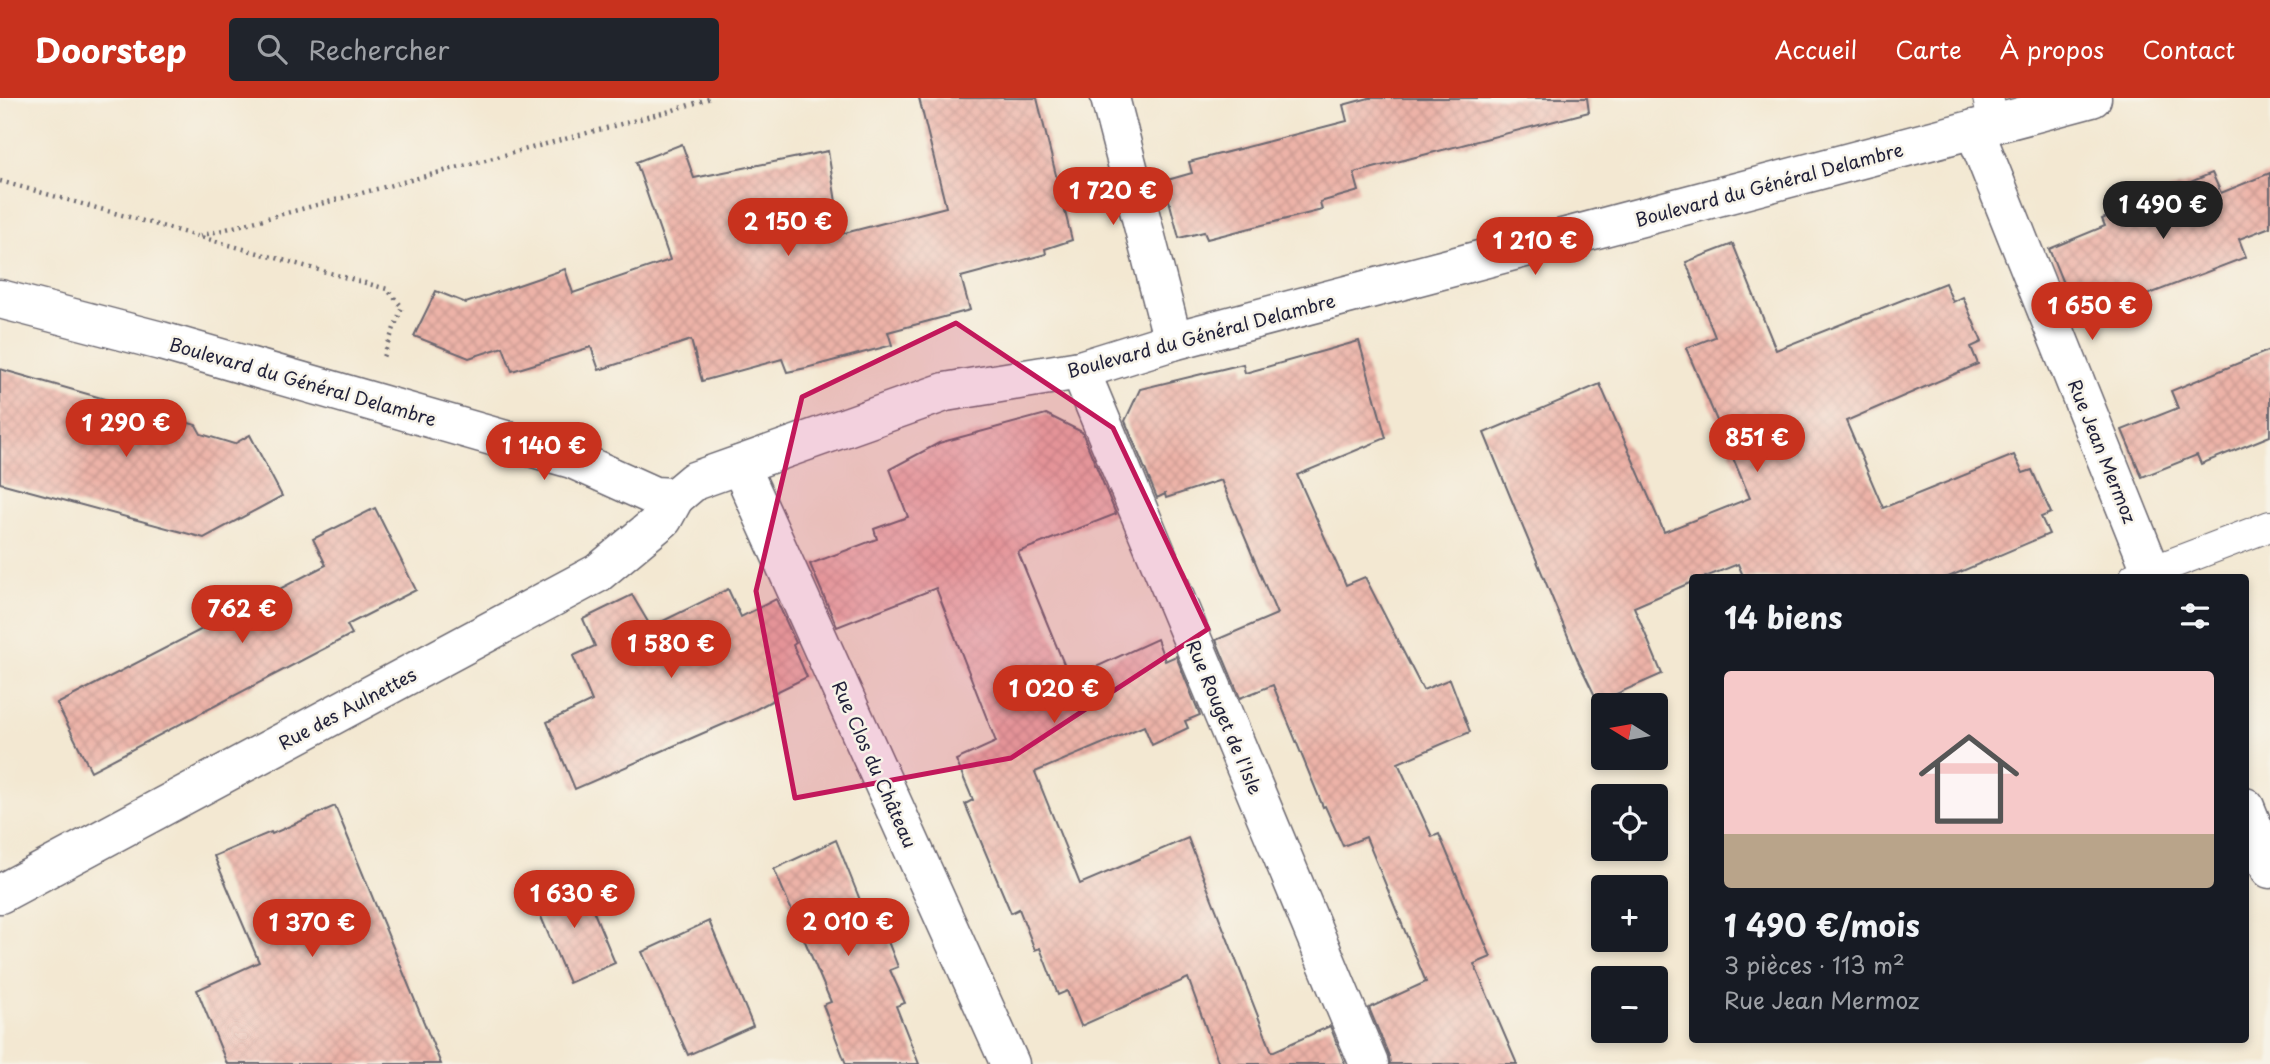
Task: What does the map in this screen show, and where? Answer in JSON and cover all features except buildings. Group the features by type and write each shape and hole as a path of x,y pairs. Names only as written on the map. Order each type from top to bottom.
{"street":[{"path":"1110,98 1173,341"},
{"name":"Boulevard du Général Delambre","path":"0,299 161,341 572,459 654,496 675,497 694,481 945,392 1080,370 1173,341 1986,117 2092,98"},
{"name":"Rue Jean Mermoz","path":"1986,117 2146,574"},
{"name":"Rue Rouget de l'Isle","path":"1080,370 1369,1064"},
{"name":"Rue Clos du Château","path":"740,464 1010,1064"},
{"name":"Rue des Aulnettes","path":"0,894 598,573 663,519 675,497"},
{"path":"2249,817 2270,869"}],"lane":[{"path":"2149,574 2270,526"}],"path":[{"path":"200,236 712,98"},
{"path":"0,181 387,289 402,307 368,400"}],"highlighted area":[{"path":"956,323 1113,428 1208,629 1011,758 795,798 756,591 802,397"}]}
